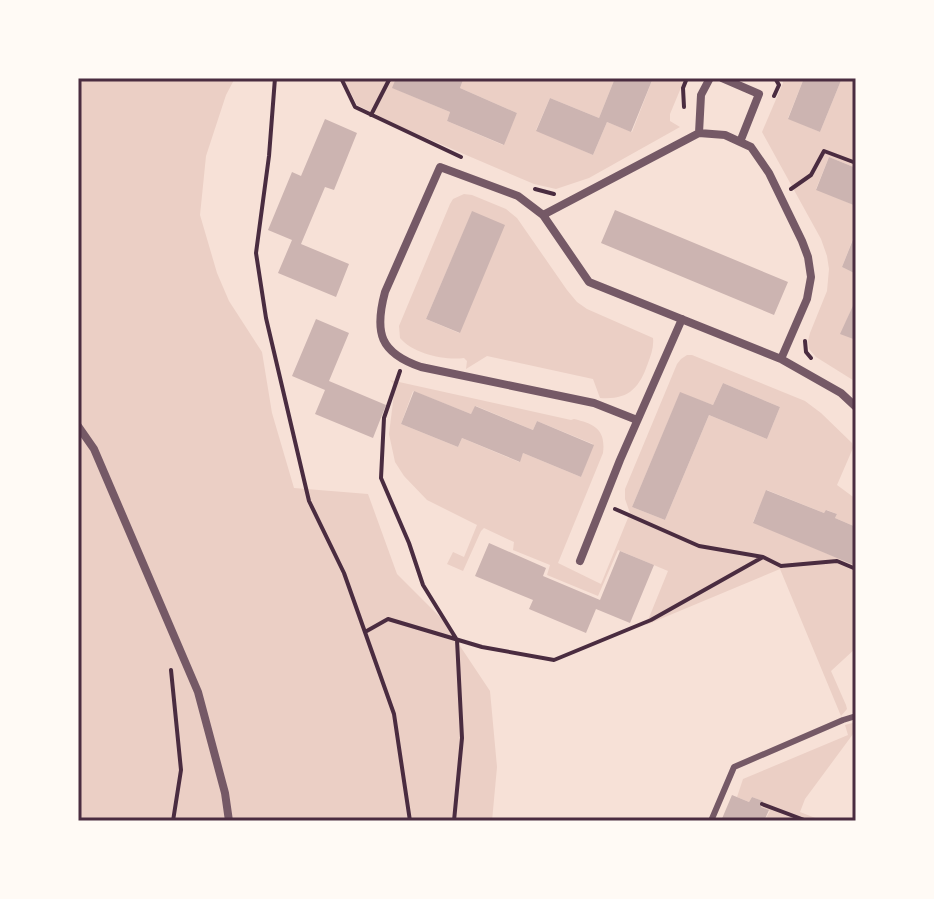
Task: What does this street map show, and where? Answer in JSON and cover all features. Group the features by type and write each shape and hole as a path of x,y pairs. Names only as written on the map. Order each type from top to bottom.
{"street":[{"path":"699,133 701,95 710,78"},
{"path":"722,78 759,94 740,142"},
{"path":"543,215 699,133 725,135 751,147 769,173 802,241 811,277 807,299 781,359"},
{"path":"637,420 594,403 421,367 403,361 386,347 380,329 385,292 440,167 518,196 543,215 589,282 781,359 841,393 856,407"},
{"path":"580,561 682,319"},
{"path":"78,426 94,449 198,692 225,793 229,821"}],"lane":[{"path":"711,821 734,767 856,716"}],"path":[{"path":"275,78 269,156 256,253 266,318 309,501 344,573 394,714 410,821"},
{"path":"341,78 355,107 461,157"},
{"path":"371,115 390,78"},
{"path":"684,115 683,88 687,78"},
{"path":"790,190 811,175 824,151 856,163"},
{"path":"528,186 558,194"},
{"path":"403,361 384,418 381,478 423,585 457,640 462,738 454,821"},
{"path":"603,504 699,546 763,557 781,566 837,561 856,569"},
{"path":"365,632 388,619 482,647 554,660 651,620 763,557"},
{"path":"171,661 181,770 173,821"},
{"path":"762,804 807,821"}],"shaded area":[{"path":"78,78 235,78 226,95 206,156 200,215 217,273 229,301 262,352 272,413 294,488 368,494 397,574 442,619 490,691 497,767 492,821 78,821"},
{"path":"343,78 396,78 393,88 450,112 447,121 503,145 517,113 460,88 463,80 460,78 615,78 599,118 550,98 536,130 593,155 607,122 632,132 653,78 685,78 670,114 670,121 680,127 589,178 556,189 534,184 357,105"},
{"path":"782,78 804,78 788,118 820,132 842,78 856,78 856,168 829,157 816,189 856,206 856,231 842,267 856,274 856,299 841,333 856,340 856,382 816,357 809,349 810,333 827,291 829,269 821,239 762,132 783,83"},
{"path":"464,194 472,195 506,209 517,218 577,302 653,338 645,372 631,391 618,397 600,398 593,379 487,356 466,369 467,361 464,358 429,355 412,348 400,338 399,326 453,199","holes":["472,212 460,333 426,319"]},
{"path":"692,355 805,401 852,443 853,448 837,485 856,499 856,527 835,518 837,514 827,510 824,513 767,490 753,522 856,566 856,648 831,671 847,709 841,716 780,569 646,625 668,571 618,550 598,596 547,575 550,565 513,550 514,542 484,528 463,571 447,564 453,552 464,557 477,525 427,500 395,462 389,434 395,386 390,380 574,419 593,426 603,438 603,453 558,563 601,584 630,513 625,489 681,359","holes":["723,383 780,407 767,439 709,415 665,520 632,507 680,393 713,405","413,391 471,414 476,406 533,430 537,421 593,444 581,477 523,453 519,462 462,438 458,447 401,424"]},
{"path":"856,722 856,730 805,799 800,812 823,821 764,821 770,811 761,807 763,801 752,797 749,802 737,797 743,779 848,735 845,725"}],"building":[{"path":"396,78 460,78 463,80 460,88 517,113 504,145 447,121 450,112 392,88"},
{"path":"615,78 653,78 631,132 607,122 593,155 536,131 550,98 599,118"},
{"path":"804,78 842,78 820,132 788,119"},
{"path":"325,119 357,133 334,190 325,187 301,244 349,264 336,297 278,273 292,240 268,230 292,172 301,176"},
{"path":"829,157 856,168 856,206 816,190"},
{"path":"615,210 788,282 774,315 601,243"},
{"path":"472,211 505,225 460,333 426,319"},
{"path":"856,232 856,274 842,267"},
{"path":"856,299 856,340 840,334"},
{"path":"316,319 349,333 329,381 386,405 373,438 315,414 325,390 292,376"},
{"path":"723,383 780,407 767,439 709,415 665,520 632,507 680,392 713,405"},
{"path":"414,391 471,414 475,406 533,430 537,421 594,445 581,477 523,453 520,462 462,438 458,447 401,424"},
{"path":"766,490 824,513 826,510 837,514 835,518 856,527 856,566 753,523"},
{"path":"489,543 546,568 543,576 600,600 620,551 654,565 630,623 596,609 586,633 529,609 533,600 475,576"},
{"path":"732,795 749,802 752,797 763,801 761,807 769,810 764,821 721,821"}]}
